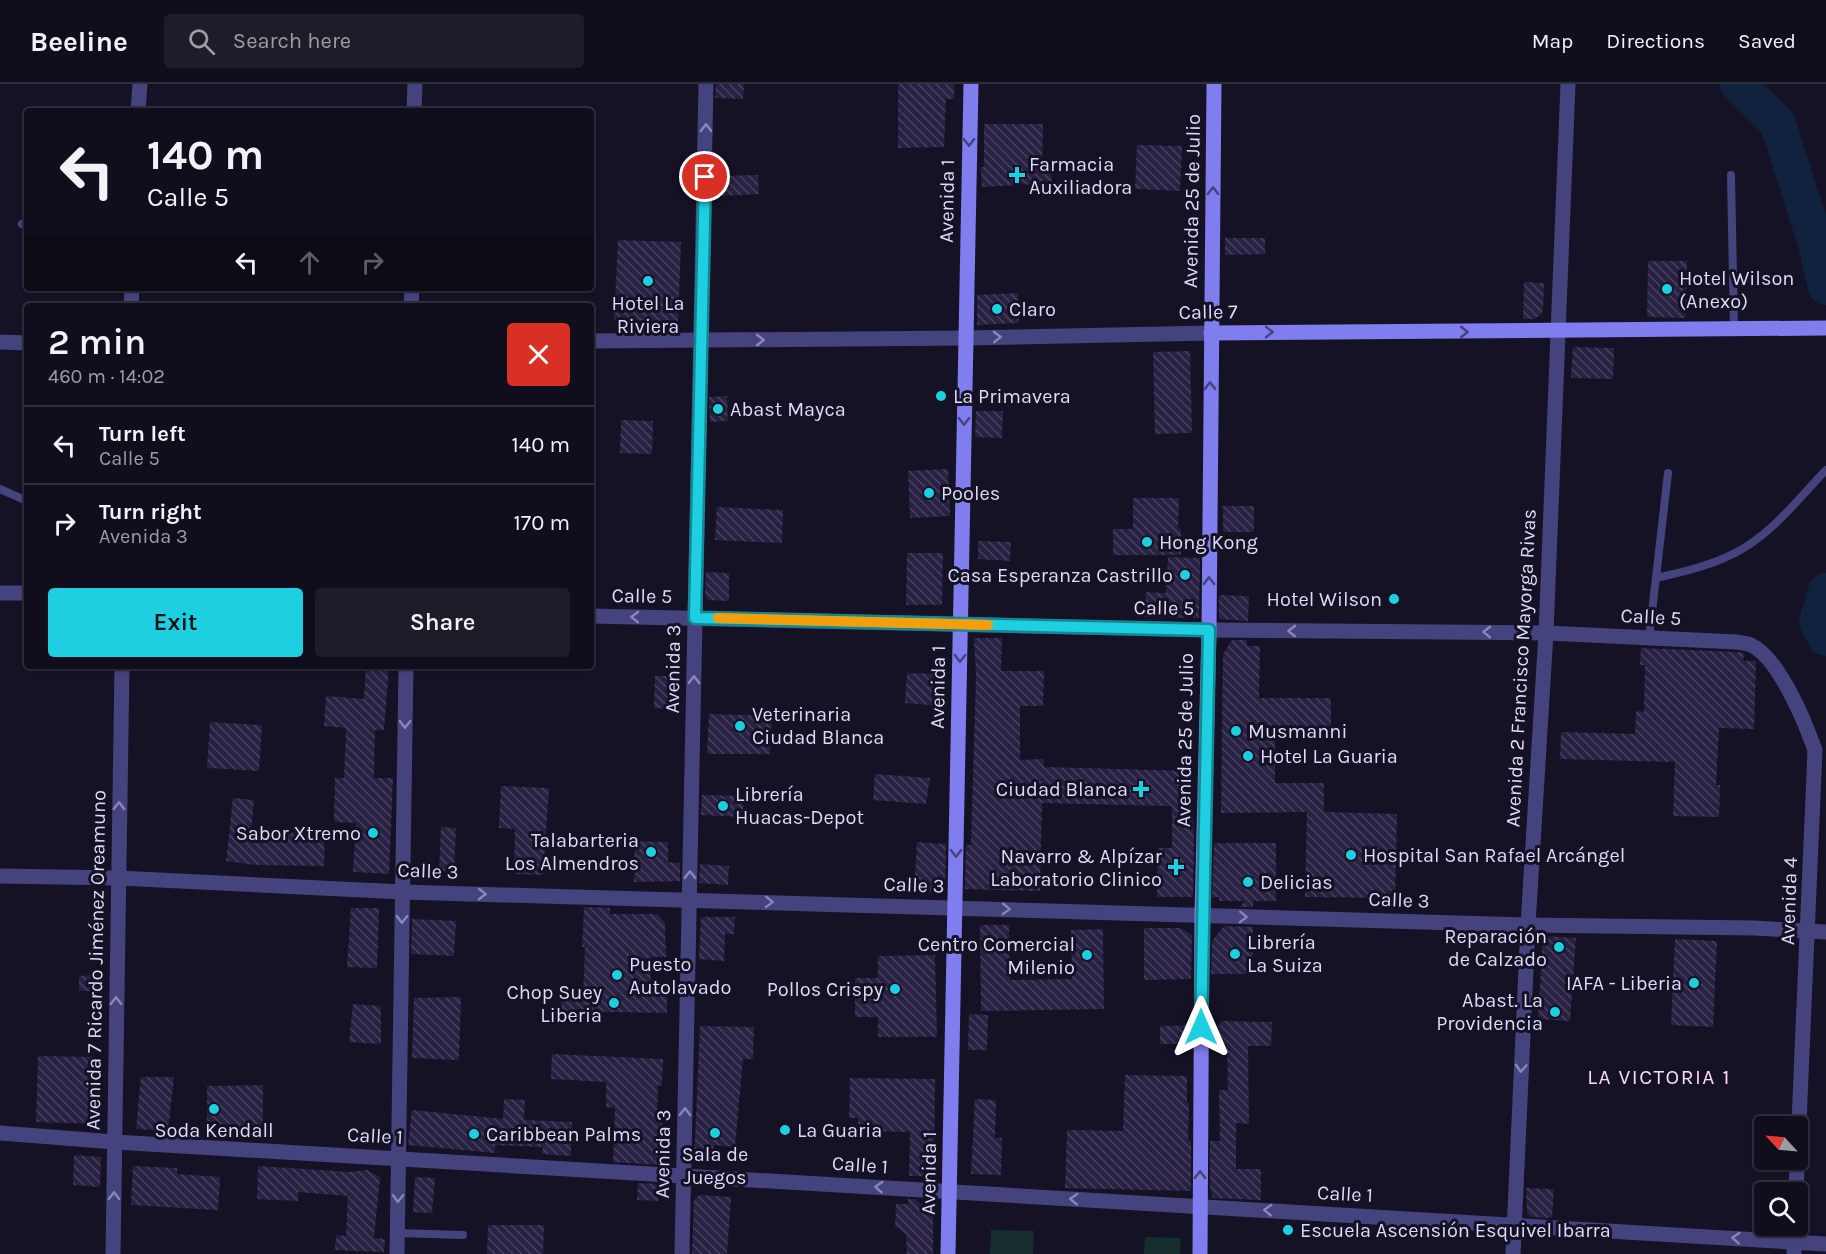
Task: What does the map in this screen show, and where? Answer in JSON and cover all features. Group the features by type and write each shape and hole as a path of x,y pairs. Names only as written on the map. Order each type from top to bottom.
{"street":[{"path":"138,108 140,84"},
{"path":"414,108 415,84"},
{"name":"Avenida 3","path":"682,1254 706,84"},
{"name":"Avenida 1","path":"948,1254 970,84"},
{"name":"Avenida 25 de Julio","path":"1200,1254 1202,915 1209,630 1214,84"},
{"name":"Avenida 2 Francisco Mayorga Rivas","path":"1513,1254 1528,925 1546,633 1568,84"},
{"name":"Calle 7","path":"594,341 1826,328"},
{"path":"0,342 24,343"},
{"path":"0,593 24,593"},
{"name":"Calle 5","path":"594,616 1209,630 1546,633 1737,642"},
{"name":"Avenida 4","path":"1737,642 1750,645 1762,654 1780,675 1807,728 1815,750 1796,1182"},
{"name":"Avenida 7 Ricardo Jiménez Oreamuno","path":"113,1254 122,669"},
{"path":"397,1254 406,669"},
{"name":"Calle 3","path":"0,876 118,878 403,892 1528,925 1754,928 1826,932"},
{"name":"Calle 1","path":"0,1133 115,1142 1514,1225 1794,1248 1826,1244"}],"lane":[{"path":"1731,175 1734,329"},
{"path":"1656,578 1692,569 1735,553 1768,530 1826,470"},
{"path":"1649,638 1668,473"},
{"path":"0,489 24,500"},
{"path":"397,1233 463,1235"}],"green space":[{"path":"991,1230 1034,1231 1033,1254 990,1254"},
{"path":"1145,1237 1181,1238 1180,1254 1144,1254"}],"building":[{"path":"716,84 744,84 743,99 715,98"},
{"path":"898,84 954,84 954,99 946,99 944,147 898,148"},
{"path":"984,124 1043,124 1042,164 1051,163 1052,183 982,187"},
{"path":"1137,145 1182,146 1180,191 1135,189"},
{"path":"758,175 759,194 718,196 717,176"},
{"path":"1225,238 1265,238 1265,254 1225,255"},
{"name":"Hotel La Riviera","path":"618,240 681,242 678,322 614,320"},
{"name":"Hotel Wilson (Anexo)","path":"1648,261 1687,261 1686,318 1647,317"},
{"path":"1524,282 1544,283 1543,310 1541,315 1534,319 1523,319"},
{"name":"Claro","path":"1018,293 1019,323 977,325 977,295"},
{"path":"1573,347 1614,348 1613,379 1571,378"},
{"path":"1190,351 1192,433 1155,434 1153,352"},
{"name":"Abast Mayca","path":"727,396 728,421 710,422 709,397"},
{"path":"976,411 1003,411 1002,438 975,437"},
{"path":"621,420 653,421 652,454 620,453"},
{"name":"Pooles","path":"948,469 950,516 910,518 908,471"},
{"path":"1133,498 1179,498 1178,529 1181,529 1181,555 1113,555 1113,529 1133,529"},
{"path":"1223,506 1254,506 1254,532 1223,532"},
{"path":"717,507 783,510 782,543 715,540"},
{"path":"978,541 1011,542 1010,561 978,559"},
{"path":"907,553 943,553 942,605 906,605"},
{"name":"Casa Esperanza Castrillo","path":"1168,557 1200,558 1199,618 1145,617 1146,592 1166,593"},
{"path":"706,572 729,573 729,601 708,600 705,596"},
{"path":"1219,595 1249,596 1248,621 1219,619"},
{"path":"974,638 1002,638 1001,671 1044,671 1043,706 1020,706 1020,760 1044,759 1044,767 1191,771 1191,815 1193,815 1194,843 1193,897 1157,897 1158,848 1172,848 1172,806 1042,803 1040,891 965,889 966,845 971,845 976,675"},
{"path":"1232,640 1247,640 1247,646 1260,646 1259,698 1331,698 1331,729 1275,729 1275,783 1324,783 1324,812 1397,814 1395,898 1305,897 1307,812 1221,813 1223,654"},
{"path":"1641,648 1736,652 1744,653 1743,661 1756,661 1754,729 1719,728 1716,785 1720,785 1719,817 1673,816 1675,762 1560,759 1561,732 1635,734 1636,711 1644,712 1645,665 1640,665"},
{"path":"366,669 389,669 384,730 375,730 374,778 393,778 389,874 353,872 356,823 334,822 335,778 344,778 346,728 324,726 326,696 364,699"},
{"path":"907,673 945,674 943,706 905,703"},
{"path":"655,676 673,676 672,709 654,708"},
{"path":"709,714 772,716 770,754 707,754"},
{"path":"210,722 262,725 259,771 207,768"},
{"path":"875,774 930,778 926,804 873,800"},
{"path":"501,786 549,788 543,875 514,874 515,829 499,828"},
{"name":"Librería Huacas-Depot","path":"702,795 744,796 743,817 701,815"},
{"path":"233,798 254,800 251,831 304,833 304,829 325,830 324,866 255,865 226,861"},
{"path":"441,827 456,828 454,871 439,871"},
{"path":"635,841 668,842 668,862 680,863 680,881 634,882"},
{"path":"917,842 946,844 943,893 914,892"},
{"name":"Delicias","path":"1214,843 1276,843 1276,901 1253,901 1253,907 1240,907 1245,901 1219,901 1219,897 1212,897"},
{"path":"700,864 729,866 728,885 699,883"},
{"path":"584,907 610,908 610,914 657,914 665,923 666,957 651,957 650,995 667,994 667,1013 561,1011 562,992 583,993"},
{"path":"351,908 379,908 377,968 347,967"},
{"path":"701,917 735,917 734,934 725,934 724,961 699,959"},
{"path":"412,919 456,921 454,956 411,954"},
{"name":"Centro Comercial Milenio","path":"980,925 1009,925 1010,980 1072,979 1071,930 1103,929 1104,1009 981,1011"},
{"name":"Librería La Suiza","path":"1224,926 1253,927 1253,974 1211,974 1212,941"},
{"path":"1144,928 1180,928 1192,935 1191,979 1144,980"},
{"path":"1543,936 1576,938 1570,1021 1538,1019"},
{"name":"IAFA - Liberia","path":"1675,939 1717,941 1713,1027 1671,1025"},
{"path":"935,955 937,1037 878,1037 878,1017 855,1017 855,978 878,978 878,956"},
{"path":"98,975 98,991 79,991 79,976"},
{"path":"461,997 459,1060 412,1058 414,998"},
{"path":"353,1004 381,1006 381,1044 349,1042"},
{"path":"969,1014 988,1015 987,1050 968,1050"},
{"path":"1220,1021 1272,1022 1271,1046 1248,1046 1249,1124 1236,1123 1236,1169 1261,1169 1261,1200 1212,1198 1212,1191 1210,1191 1210,1141 1220,1141 1219,1090 1228,1090 1227,1045 1211,1044 1211,1025 1220,1025"},
{"path":"1192,1025 1191,1044 1160,1044 1160,1026"},
{"path":"700,1026 754,1027 753,1059 743,1059 735,1147 714,1145 711,1163 694,1161"},
{"path":"552,1054 663,1059 662,1086 658,1085 657,1120 662,1120 660,1165 613,1162 615,1108 606,1107 606,1082 551,1079"},
{"path":"38,1056 93,1057 92,1086 102,1087 100,1124 36,1122"},
{"path":"1125,1075 1187,1076 1191,1191 1065,1188 1067,1130 1123,1131"},
{"path":"141,1077 174,1077 168,1131 136,1129"},
{"path":"850,1078 935,1079 934,1171 928,1176 909,1176 910,1132 858,1131 858,1118 849,1118"},
{"path":"263,1085 263,1132 207,1131 207,1086"},
{"path":"504,1099 525,1100 524,1120 572,1122 571,1156 542,1154 543,1147 495,1145 495,1153 408,1145 412,1110 503,1119"},
{"path":"975,1099 996,1100 995,1138 1002,1138 1001,1175 971,1174"},
{"path":"74,1155 101,1157 100,1187 73,1185"},
{"path":"133,1166 177,1168 177,1174 220,1177 218,1210 131,1205"},
{"path":"258,1166 350,1172 367,1170 380,1177 374,1238 385,1239 384,1252 335,1250 336,1235 346,1236 348,1196 298,1192 298,1201 257,1199"},
{"path":"415,1177 435,1178 432,1213 413,1212"},
{"path":"638,1183 659,1184 658,1201 637,1200"},
{"path":"1526,1188 1554,1189 1552,1218 1531,1217 1527,1213"},
{"path":"699,1195 731,1197 727,1254 692,1254 694,1200"},
{"path":"908,1199 915,1199 933,1215 933,1254 907,1254 906,1234 895,1226 896,1204 908,1204"},
{"path":"488,1225 544,1225 543,1254 487,1254"}],"waterway":[{"path":"1738,84 1778,124 1817,247 1826,287"},
{"path":"1826,591 1817,622 1826,638"}],"slow traffic":[{"path":"718,618 988,625"}],"place":[{"name":"Farmacia Auxiliadora","path":"1017,175"},
{"name":"Hotel La Riviera","path":"648,281"},
{"name":"Hotel Wilson (Anexo)","path":"1667,289"},
{"name":"Claro","path":"997,309"},
{"name":"La Primavera","path":"941,396"},
{"name":"Abast Mayca","path":"718,409"},
{"name":"Pooles","path":"929,493"},
{"name":"Hong Kong","path":"1147,542"},
{"name":"Casa Esperanza Castrillo","path":"1185,575"},
{"name":"Hotel Wilson","path":"1394,599"},
{"name":"Veterinaria Ciudad Blanca","path":"740,726"},
{"name":"Musmanni","path":"1236,731"},
{"name":"Hotel La Guaria","path":"1248,756"},
{"name":"Ciudad Blanca","path":"1141,789"},
{"name":"Librería Huacas-Depot","path":"723,806"},
{"name":"Sabor Xtremo","path":"373,833"},
{"name":"Talabarteria Los Almendros","path":"651,852"},
{"name":"Hospital San Rafael Arcángel","path":"1351,855"},
{"name":"Navarro & Alpízar Laboratorio Clinico","path":"1176,867"},
{"name":"Delicias","path":"1248,882"},
{"name":"Reparación de Calzado","path":"1559,947"},
{"name":"Librería La Suiza","path":"1235,954"},
{"name":"Centro Comercial Milenio","path":"1087,955"},
{"name":"Puesto Autolavado","path":"617,975"},
{"name":"IAFA - Liberia","path":"1694,983"},
{"name":"Pollos Crispy","path":"895,989"},
{"name":"Chop Suey Liberia","path":"614,1003"},
{"name":"Abast. La Providencia","path":"1555,1012"},
{"name":"Soda Kendall","path":"214,1109"},
{"name":"La Guaria","path":"785,1130"},
{"name":"Sala de Juegos","path":"715,1133"},
{"name":"Caribbean Palms","path":"474,1134"},
{"name":"Escuela Ascensión Esquivel Ibarra","path":"1288,1230"}],"district":[{"name":"LA VICTORIA 1","path":"1659,1077"}],"route":[{"path":"705,177 695,618 1209,630 1201,1027"}]}
